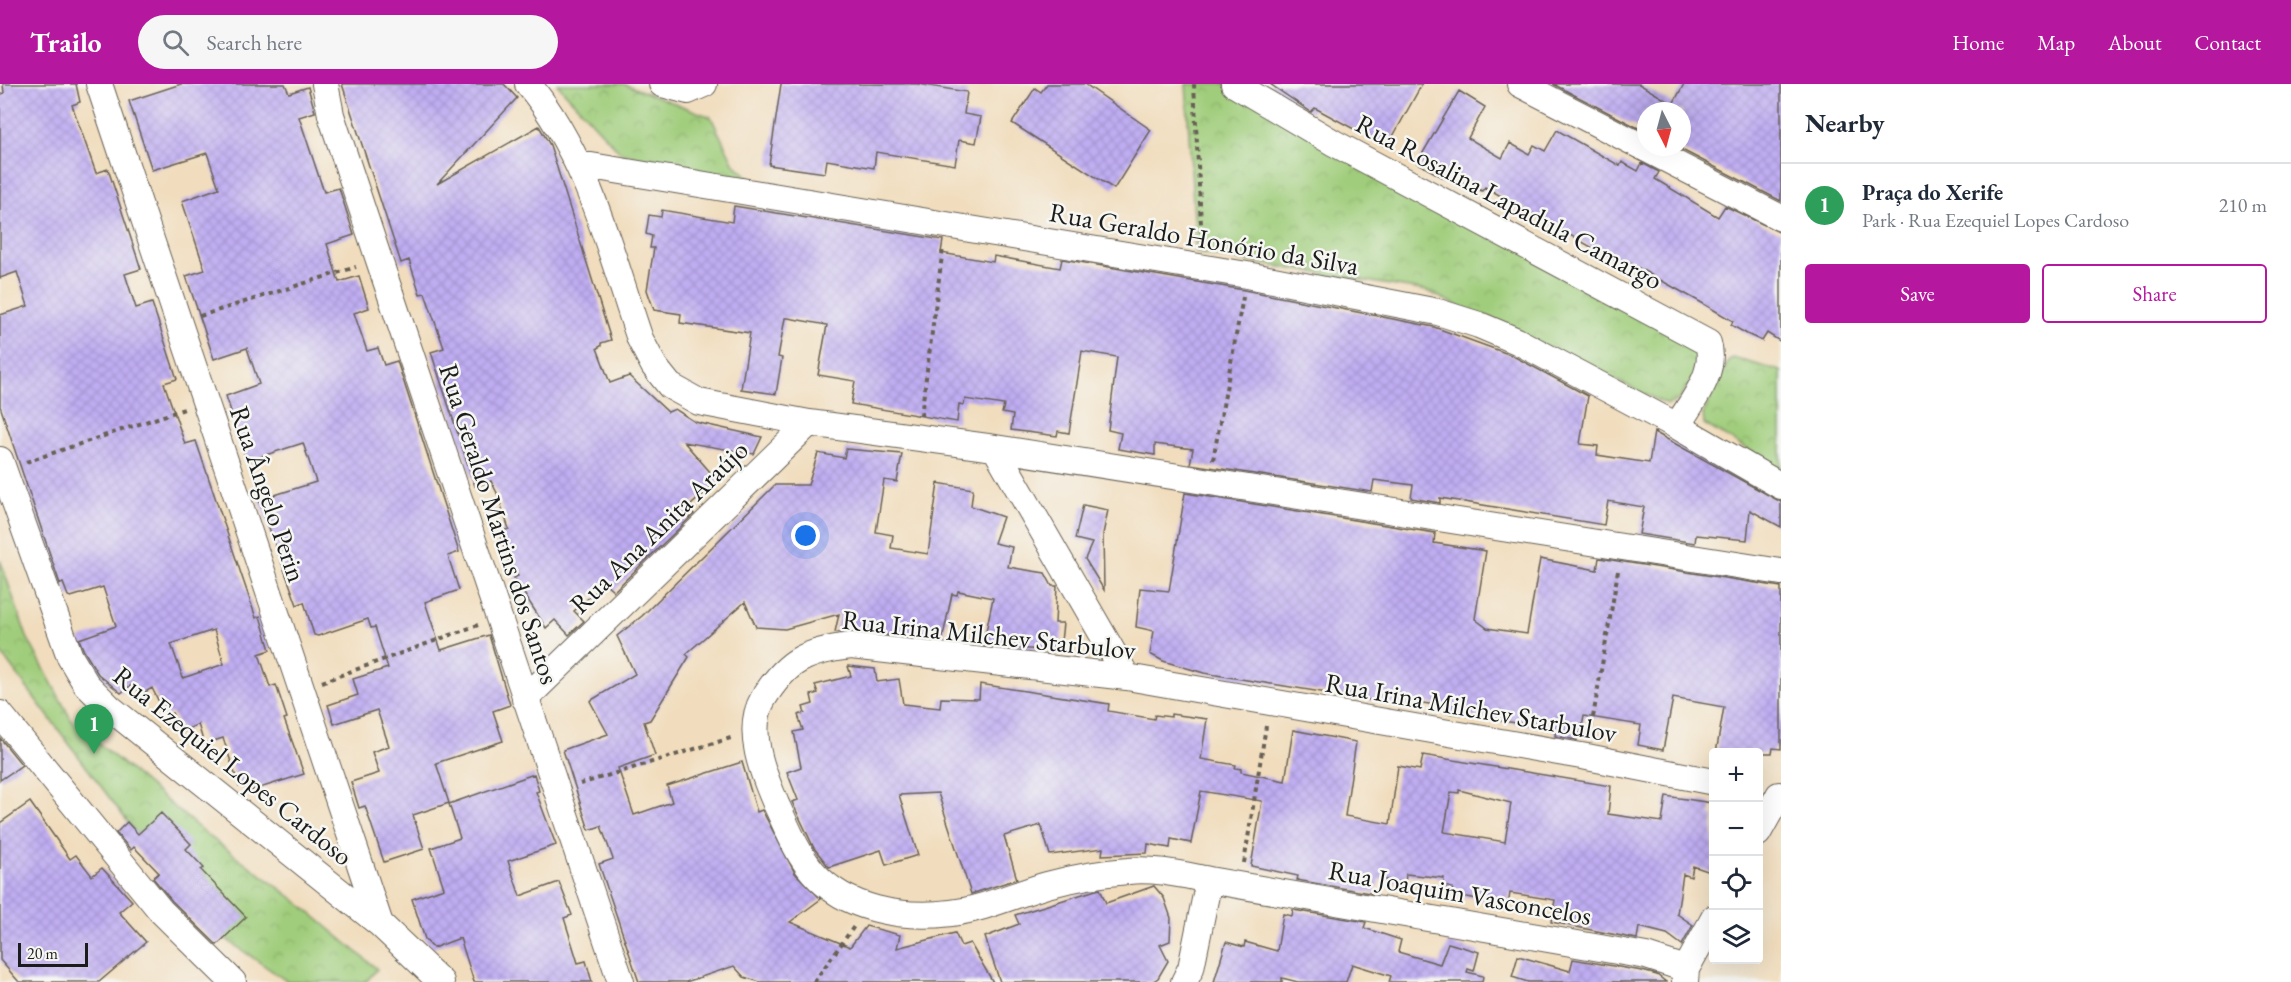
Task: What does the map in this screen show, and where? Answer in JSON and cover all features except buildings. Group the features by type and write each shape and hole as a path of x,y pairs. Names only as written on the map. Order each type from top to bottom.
{"street":[{"name":"Rua Ângelo Perin","path":"99,84 380,924"},
{"name":"Rua Geraldo Martins dos Santos","path":"325,84 331,115 621,982"},
{"path":"528,84 555,119 579,164 640,339 654,366 670,386 699,402 808,423 995,448 1781,572"},
{"path":"662,84 688,91 704,84"},
{"name":"Rua Rosalina Lapadula Camargo","path":"1234,84 1334,143 1696,334 1708,343 1710,362 1708,373 1677,426"},
{"path":"1520,84 1781,218"},
{"name":"Rua Geraldo Honório da Silva","path":"579,164 1203,267 1438,312 1479,325 1517,341 1677,426 1781,486"},
{"name":"Rua Ana Anita Araújo","path":"525,699 808,423"},
{"path":"995,448 1127,677"},
{"name":"Rua Ezequiel Lopes Cardoso","path":"2,465 70,657 86,684 110,708 380,924 441,982"},
{"name":"Rua Irina Milchev Starbulov","path":"1209,879 1166,872 1130,870 1049,885 952,913 914,914 868,908 837,894 813,872 795,847 768,785 755,730 760,704 776,678 796,660 818,650 851,646 1127,677 1587,757 1709,781"},
{"path":"0,714 160,910 233,982"},
{"path":"1763,820 1773,794"},
{"path":"1184,982 1191,968 1209,879"},
{"name":"Rua Joaquim Vasconcelos","path":"1209,879 1646,956 1686,975"},
{"path":"1686,975 1709,926"}],"path":[{"path":"1194,84 1203,267"},
{"path":"918,438 947,224"},
{"path":"179,322 379,260"},
{"path":"1209,482 1247,275"},
{"path":"2,465 205,402"},
{"path":"1587,757 1622,546"},
{"path":"303,689 499,618"},
{"path":"1241,885 1270,703"},
{"path":"558,790 755,730"},
{"path":"814,982 868,908"}],"green space":[{"path":"557,84 624,84 711,117 734,164 764,190 620,152"},
{"path":"1186,84 1225,84 1698,344 1698,370 1679,400 1668,405 1427,291 1196,253"},
{"path":"1733,358 1781,371 1781,469 1704,424 1703,414 1728,362"},
{"path":"0,560 27,637 72,721 205,833 294,899 377,969 366,982 288,982 223,937 136,833 0,652"}],"place":[{"name":"Praça do Xerife","path":"94,754"}]}
